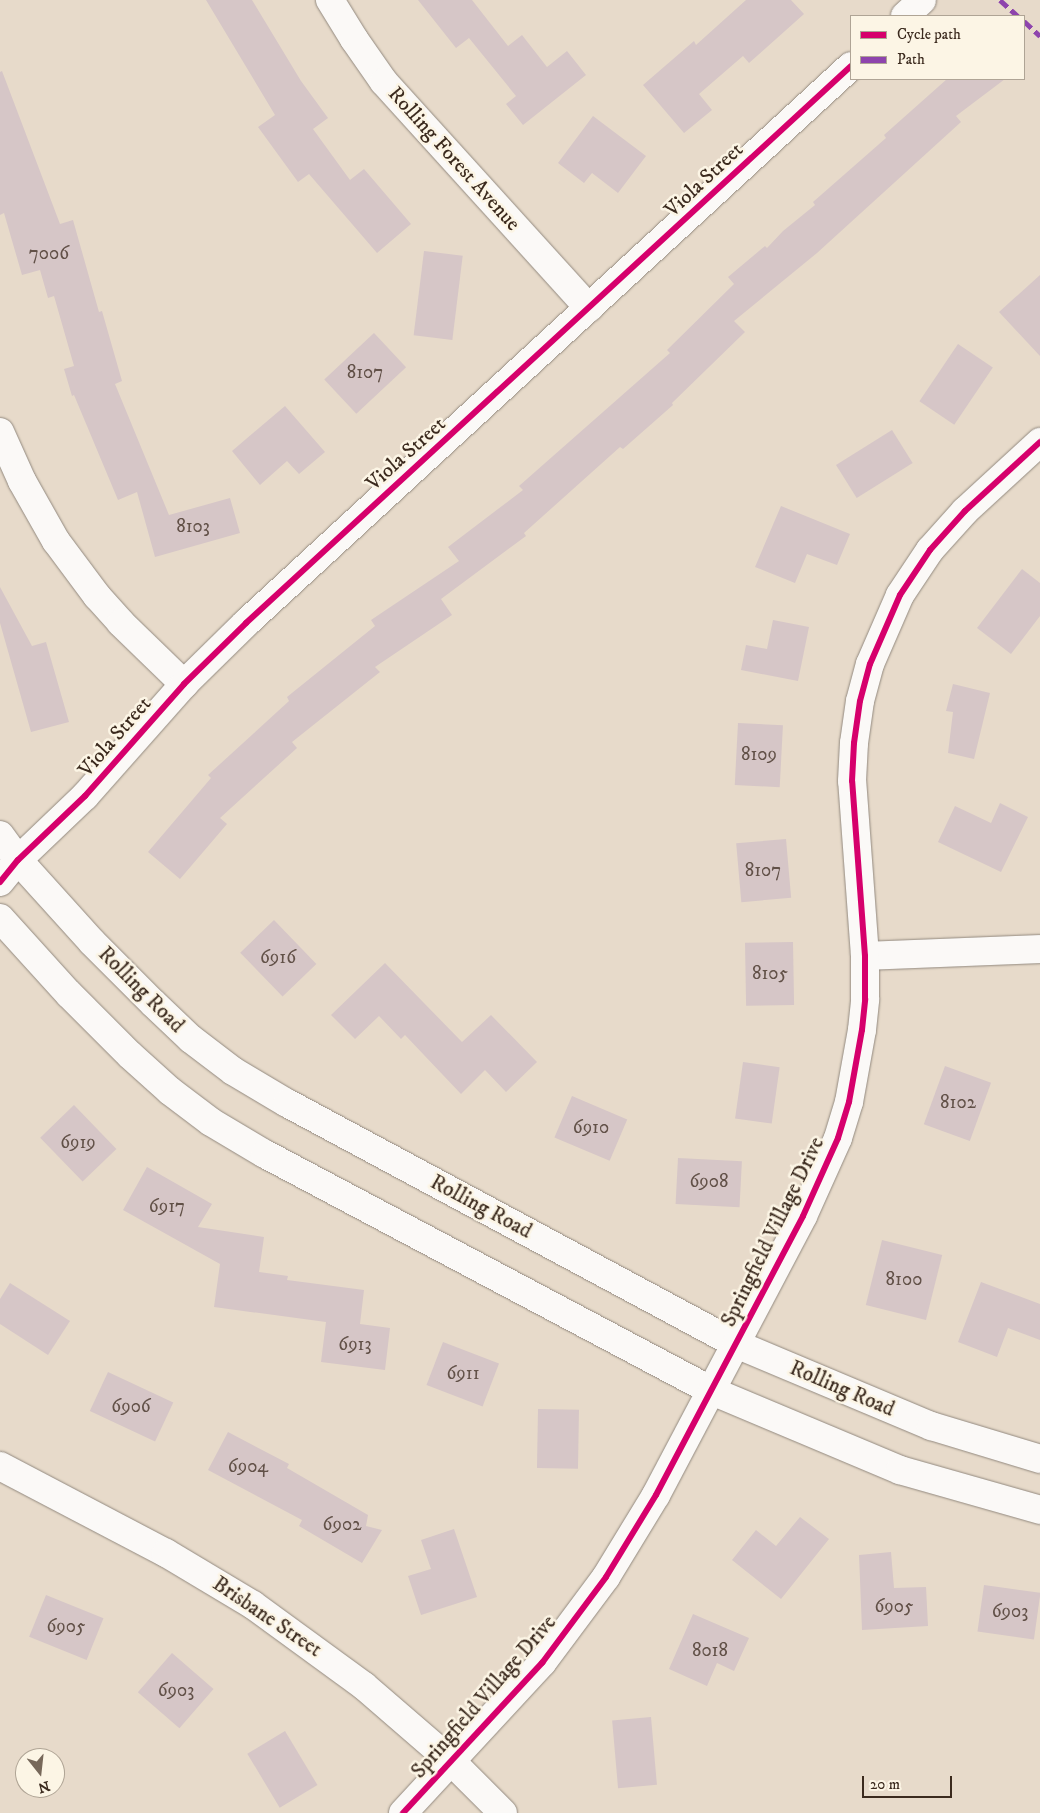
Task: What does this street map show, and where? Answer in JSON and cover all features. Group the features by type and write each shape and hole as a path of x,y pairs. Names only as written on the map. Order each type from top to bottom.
{"street":[{"name":"Rolling Forest Avenue","path":"330,0 384,82 589,308"},
{"path":"906,15 922,0"},
{"name":"Viola Street","path":"0,882 18,860 85,796 184,684 246,623 850,67"},
{"path":"0,432 22,481 56,541 97,596 184,684"},
{"name":"Springfield Village Drive","path":"403,1813 542,1663 606,1576 656,1495 803,1216 838,1138 849,1102 862,1030 865,999 865,956 852,781 854,743 860,701 870,664 900,595 930,550 965,510 1040,442"},
{"name":"Rolling Road","path":"0,835 18,860 92,942 153,1004 191,1040 233,1071 295,1107 736,1344 931,1426 1040,1459"},
{"path":"0,918 130,1056 211,1122 283,1164 712,1391 900,1470 1040,1510"},
{"path":"865,956 1040,949"},
{"name":"Brisbane Street","path":"0,1466 166,1553 253,1605 364,1686 452,1762 502,1813"}],"building":[{"path":"206,0 252,0 301,81 328,118 313,129 350,180 364,169 411,224 377,253 309,174 298,182 258,127 275,115"},
{"path":"418,0 472,0 508,46 522,35 547,67 567,51 586,75 523,125 506,104 516,96 469,38 456,48"},
{"path":"746,0 791,0 804,14 749,63 743,56 699,94 712,110 684,133 643,85 694,41 696,45"},
{"path":"2,71 60,224 73,220 99,312 102,311 122,381 115,384 169,515 230,498 240,533 155,557 137,492 118,500 74,395 72,396 64,369 74,366 54,296 48,298 40,270 22,275 4,213 0,215 0,72"},
{"path":"946,80 1004,80 956,116 961,122 817,253 734,321 745,332 672,403 673,405 623,449 620,447 524,533 526,536 441,599 452,615 375,667 380,672 292,742 297,748 220,818 227,824 180,879 148,852 211,778 208,775 289,701 287,697 375,626 371,620 459,561 448,547 523,490 519,486 670,353 667,350 734,284 728,277 765,246 767,248 783,231 815,205 813,202 886,138 884,135"},
{"path":"593,116 646,156 618,193 592,173 584,183 558,163"},
{"path":"424,251 463,256 452,340 414,335"},
{"path":"1040,275 1040,356 999,312"},
{"path":"374,333 406,367 356,414 324,379"},
{"path":"958,344 993,367 954,425 919,401"},
{"path":"285,406 325,452 299,474 287,461 260,485 232,451"},
{"path":"892,430 913,463 857,498 836,465"},
{"path":"781,506 850,534 837,565 807,554 795,583 755,567"},
{"path":"1022,569 1040,583 1040,616 1011,654 977,628"},
{"path":"0,587 32,646 46,642 69,722 31,732 0,623"},
{"path":"773,620 809,627 798,681 741,670 746,645 767,649"},
{"path":"953,684 990,693 974,759 948,753 953,712 946,711"},
{"path":"738,723 783,725 780,787 735,785"},
{"path":"1000,803 1028,817 1001,872 938,842 955,806 991,823"},
{"path":"786,839 791,898 741,902 736,843"},
{"path":"274,920 316,964 283,997 240,953"},
{"path":"793,942 794,1005 746,1006 745,943"},
{"path":"385,963 462,1042 491,1015 537,1062 506,1092 485,1070 461,1094 405,1035 401,1039 379,1016 355,1039 331,1015"},
{"path":"743,1062 780,1067 772,1124 735,1118"},
{"path":"945,1066 991,1083 970,1141 924,1124"},
{"path":"572,1096 627,1119 610,1161 554,1137"},
{"path":"74,1105 116,1149 83,1182 40,1138"},
{"path":"678,1158 742,1161 740,1207 676,1204"},
{"path":"147,1167 212,1204 198,1227 264,1237 259,1272 288,1276 287,1280 364,1290 360,1324 390,1328 385,1370 321,1362 326,1322 214,1307 220,1264 123,1210"},
{"path":"882,1240 942,1255 926,1320 866,1305"},
{"path":"981,1282 1040,1304 1040,1340 1008,1328 997,1357 958,1342"},
{"path":"10,1283 70,1321 48,1355 0,1324 0,1299"},
{"path":"443,1342 499,1364 483,1406 427,1385"},
{"path":"108,1372 173,1402 155,1441 90,1411"},
{"path":"538,1409 579,1410 578,1469 537,1468"},
{"path":"228,1432 289,1464 287,1468 368,1515 366,1526 382,1530 362,1563 299,1526 302,1520 208,1470"},
{"path":"800,1517 829,1539 781,1599 732,1560 756,1530 776,1546"},
{"path":"454,1529 477,1597 421,1615 408,1576 431,1569 421,1540"},
{"path":"891,1552 894,1588 926,1587 928,1626 862,1630 859,1555"},
{"path":"984,1585 1040,1593 1034,1639 977,1632"},
{"path":"46,1595 103,1618 87,1660 29,1637"},
{"path":"693,1614 749,1638 734,1671 717,1663 707,1686 669,1669"},
{"path":"172,1653 214,1689 179,1728 138,1692"},
{"path":"651,1717 657,1785 618,1788 612,1720"},
{"path":"285,1731 317,1785 280,1808 247,1754"}],"marked path":[{"path":"1000,0 1017,15"},
{"path":"1025,22 1040,36"}],"cycle path":[{"path":"0,882 18,860 85,796 184,684 246,623 850,67"},
{"path":"403,1813 542,1663 606,1577 656,1495 803,1216 838,1138 849,1102 862,1030 865,999 865,956 852,781 854,743 860,701 870,664 900,595 930,550 965,511 1040,442"}]}
